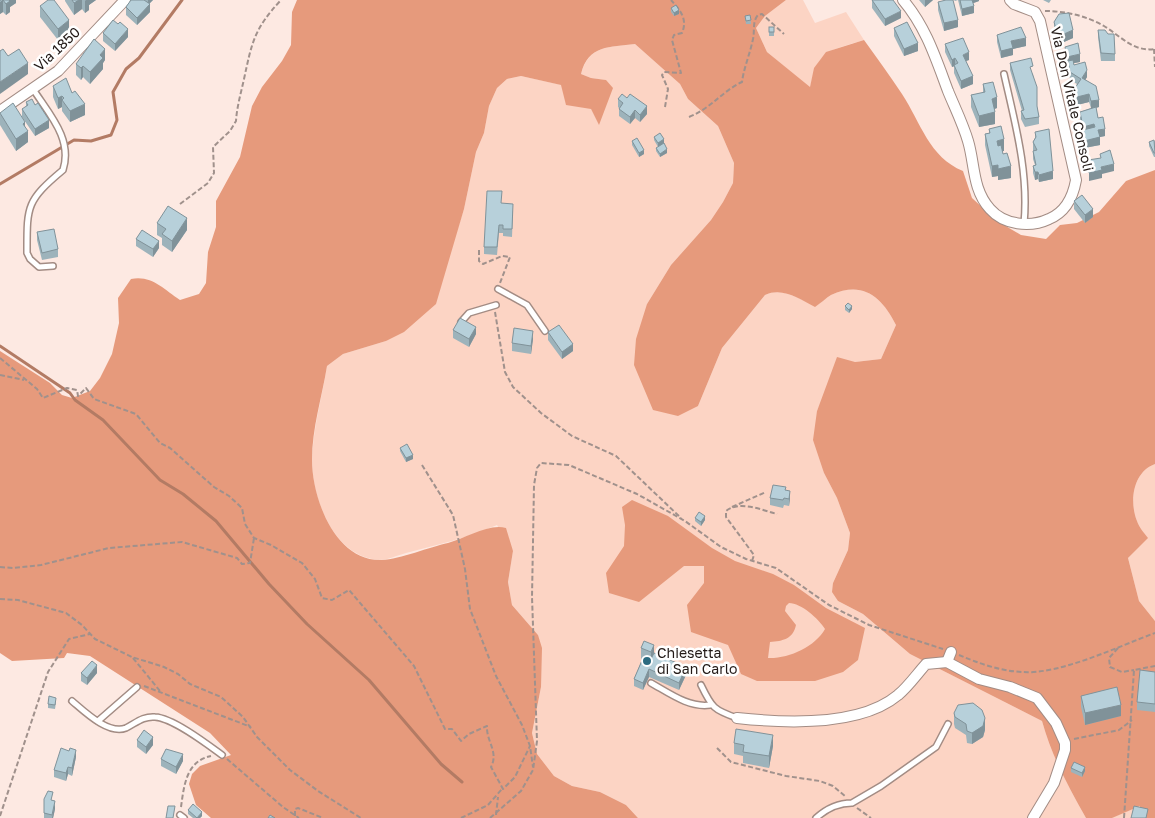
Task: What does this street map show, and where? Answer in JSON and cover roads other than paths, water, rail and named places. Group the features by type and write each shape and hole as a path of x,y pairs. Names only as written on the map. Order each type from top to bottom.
{"street":[{"name":"Via 1850","path":"0,111 33,89 69,61 125,0"},
{"name":"Via Don Vitale Consoli","path":"903,0 923,29 968,139 974,180 982,198 994,213 1010,222 1024,224 1050,219 1062,211 1073,196 1076,180 1040,21 1035,12 1014,4 1010,0"},
{"path":"737,718 781,723 826,720 867,711 897,696 926,664 949,657 979,679 1010,687 1037,698 1056,723 1065,743 1065,750 1054,783 1033,818"}],"lane":[{"path":"1004,74 1018,136 1026,196 1024,224"},
{"path":"33,89 64,138 67,149 63,170 39,191 28,207 27,253 30,260 39,267 53,266"},
{"path":"498,289 527,305 545,331"},
{"path":"461,322 469,313 496,305"},
{"path":"651,683 683,701 700,706 710,705"},
{"path":"702,685 710,705 722,713 737,718"},
{"path":"98,721 137,687"},
{"path":"72,701 109,727 124,729 139,720 156,717 188,731 222,755"},
{"path":"816,818 823,811 843,803 852,803 881,786 936,746 948,724"}],"waterway":[{"path":"0,184 74,140 91,141 111,135 117,120 113,92 126,69 139,58 182,0"},
{"path":"0,346 70,393 75,400 103,420 160,480 183,494 216,521 269,584 307,624 369,680 441,764 462,782"}],"place":[{"name":"Chiesetta di San Carlo","path":"647,661"}]}
